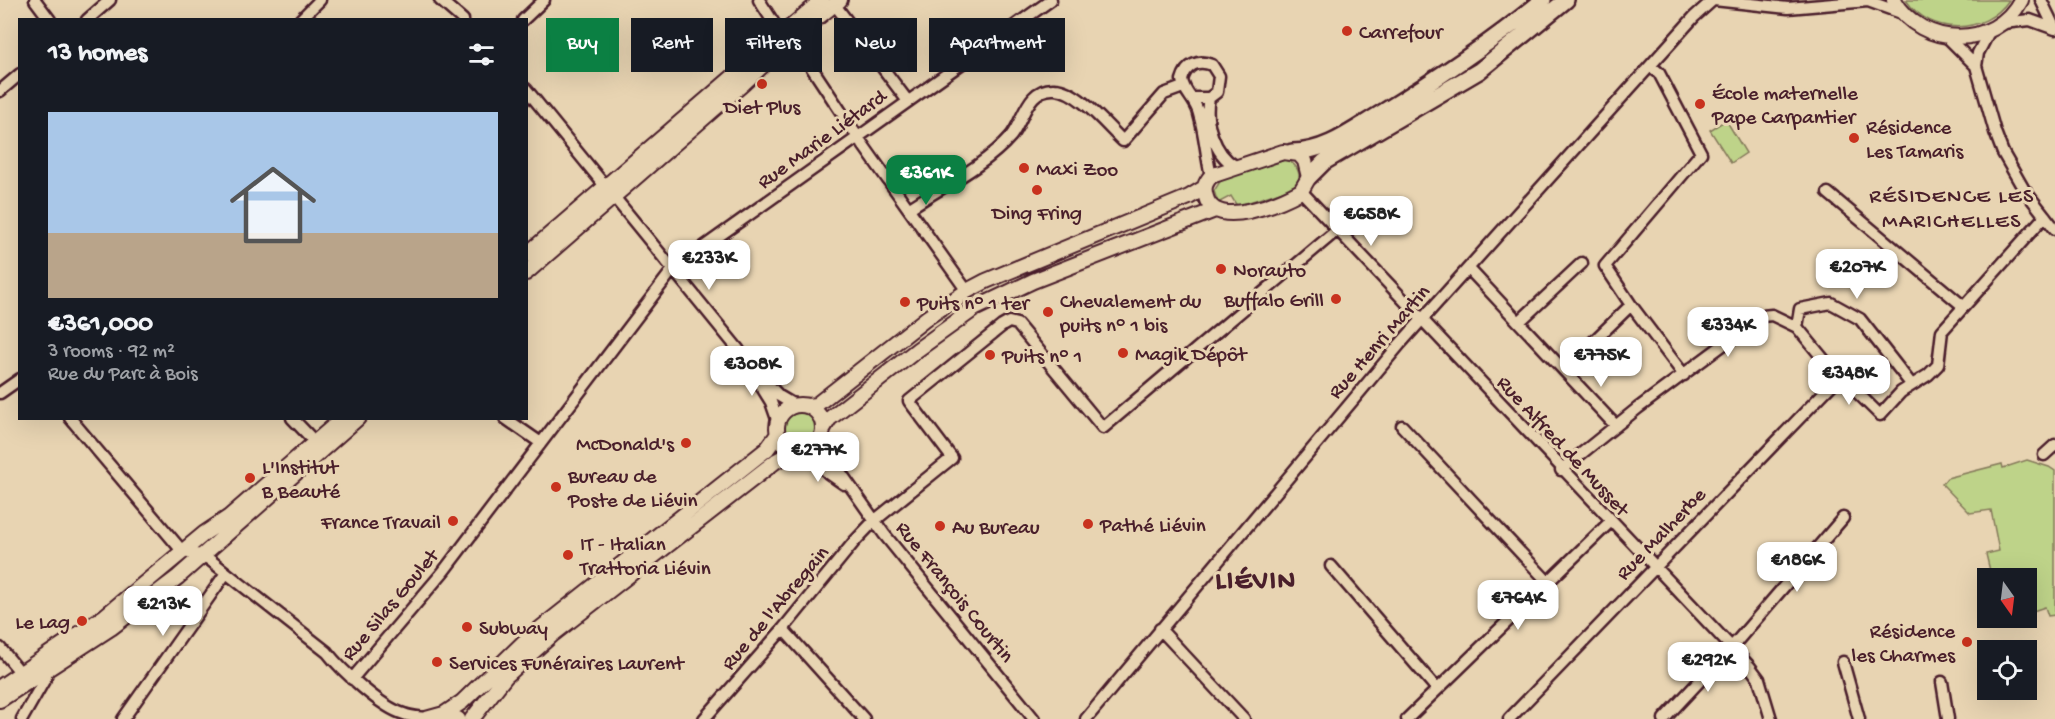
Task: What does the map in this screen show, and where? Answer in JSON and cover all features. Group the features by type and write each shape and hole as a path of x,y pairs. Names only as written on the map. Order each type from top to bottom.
{"highway":[{"path":"1292,152 1315,149 1359,128 1470,58 1543,0"},
{"path":"1309,177 1324,162 1479,70 1566,0"}],"main road":[{"path":"1894,0 1904,14 1924,29 1947,37 1965,37 1995,27 2021,0"},
{"path":"811,18 832,2"},
{"path":"528,271 611,191 746,72"},
{"path":"427,719 444,714 462,702 527,639 767,449 784,411 816,405 928,317 967,291 1208,182 1234,166 1292,152 1305,161 1309,177 1301,191 1227,215 1215,210 1206,200 1208,182"},
{"path":"528,253 611,191"},
{"path":"472,719 506,676 552,635 776,461 801,451 822,434 829,419 974,309 1034,281 1215,210"},
{"path":"801,406 819,415 822,434"},
{"path":"0,687 105,616 340,420"},
{"path":"0,700 145,603 356,420"},
{"path":"778,428 787,448 801,451"},
{"path":"444,714 458,719"}],"street":[{"path":"35,0 48,18"},
{"path":"89,18 110,0"},
{"path":"302,18 320,0"},
{"path":"440,0 461,18"},
{"path":"525,18 544,0"},
{"path":"759,0 773,18"},
{"name":"Rue Marie Liétard","path":"674,268 907,100 1051,0"},
{"path":"1713,0 1788,8 1839,1 1868,1 1904,14"},
{"name":"Rue Henri Martin","path":"1086,719 1421,320 1713,0"},
{"path":"2041,0 2055,29"},
{"path":"832,2 907,100"},
{"path":"2055,29 2030,20 2016,20 1995,27 1978,53 1976,66 2003,153 2023,188 2055,229"},
{"path":"1947,37 1976,66"},
{"path":"1192,98 1209,98 1217,92 1220,84 1219,76 1212,65 1202,62 1189,67 1184,73 1183,87 1192,98 1199,113 1208,182"},
{"path":"1651,66 1659,73 1701,153 1698,160 1605,266 1630,305 1684,375"},
{"path":"812,72 967,291"},
{"path":"0,91 18,76"},
{"path":"910,208 996,150 1013,134 1027,104 1043,91 1053,88 1071,92 1123,141 1164,94 1183,87"},
{"path":"528,91 674,268 748,362 779,396 801,406"},
{"path":"1209,98 1208,123 1218,151 1226,162 1234,166"},
{"name":"Rue Alfred de Musset","path":"1301,191 1336,231 1759,679 1771,719"},
{"path":"1828,193 1963,306"},
{"path":"1561,470 1745,326 1762,316 1772,315 1797,327 1840,376 1880,415 1911,384 1928,375 1938,365 1942,331 2045,216"},
{"name":"Rue de l'Abregain","path":"705,719 854,542 874,521 952,458 909,401 1002,326 1010,322 1017,324 1103,428 1336,231"},
{"path":"1519,322 1582,263"},
{"name":"Rue Silas Goulet","path":"352,679 443,572 674,268"},
{"path":"1469,269 1616,426"},
{"path":"1797,327 1800,309 1831,303 1860,319 1911,384"},
{"path":"1564,370 1630,305"},
{"path":"748,362 771,402 778,428"},
{"name":"Rue Malherbe","path":"1509,719 1840,376"},
{"path":"0,393 18,380"},
{"path":"72,420 183,552 201,555 226,573 327,652 352,679 404,717 427,719"},
{"path":"294,420 315,442"},
{"path":"508,420 541,443"},
{"path":"1402,426 1548,582"},
{"path":"822,434 822,446 848,486"},
{"path":"2044,455 2055,445"},
{"path":"801,451 848,486"},
{"name":"Rue François Courtin","path":"848,486 1034,719"},
{"path":"1664,719 1843,518"},
{"path":"1407,719 1610,522"},
{"path":"1331,566 1437,689"},
{"path":"123,719 226,573"},
{"path":"783,629 864,719"},
{"path":"1160,629 1244,719"},
{"path":"0,648 21,673"},
{"path":"1843,662 1859,719"},
{"path":"22,719 46,677 44,672"},
{"path":"1942,682 1948,719"}],"green space":[{"path":"1906,0 2009,0 1999,12 1986,20 1957,27 1929,20 1916,12"},
{"path":"1726,120 1746,153 1731,163 1710,130"},
{"path":"1285,160 1292,163 1299,173 1299,180 1292,188 1237,206 1231,196 1218,203 1214,191 1221,180"},
{"path":"800,413 811,418 816,429 811,440 800,445 789,440 784,429 789,418"},
{"path":"2027,460 2055,471 2055,615 2048,616 2045,607 2037,610 2037,568 1989,568 1986,554 1999,551 1991,510 1970,513 1942,484 1947,478 2002,464 2003,468"}],"place":[{"name":"Carrefour","path":"1347,31"},
{"name":"Diet Plus","path":"762,84"},
{"name":"École maternelle Pape Carpantier","path":"1700,104"},
{"name":"Résidence Les Tamaris","path":"1854,138"},
{"name":"Maxi Zoo","path":"1024,168"},
{"name":"Ding Fring","path":"1037,190"},
{"name":"Norauto","path":"1221,269"},
{"name":"Buffalo Grill","path":"1336,299"},
{"name":"Puits n° 1 ter","path":"905,302"},
{"name":"Chevalement du puits n° 1 bis","path":"1048,312"},
{"name":"Magik Dépôt","path":"1123,353"},
{"name":"Puits n° 1","path":"990,355"},
{"name":"McDonald's","path":"686,443"},
{"name":"L'Institut B Beauté","path":"250,478"},
{"name":"Bureau de Poste de Liévin","path":"556,487"},
{"name":"France Travail","path":"453,521"},
{"name":"Pathé Liévin","path":"1088,524"},
{"name":"Au Bureau","path":"940,526"},
{"name":"IT - Italian Trattoria Liévin","path":"568,555"},
{"name":"Le Lag","path":"82,621"},
{"name":"Subway","path":"467,627"},
{"name":"Résidence les Charmes","path":"1967,642"},
{"name":"Services Funéraires Laurent","path":"437,662"}],"district":[{"name":"RÉSIDENCE LES MARICHELLES","path":"1952,206"},
{"name":"LIÉVIN","path":"1256,579"}]}
